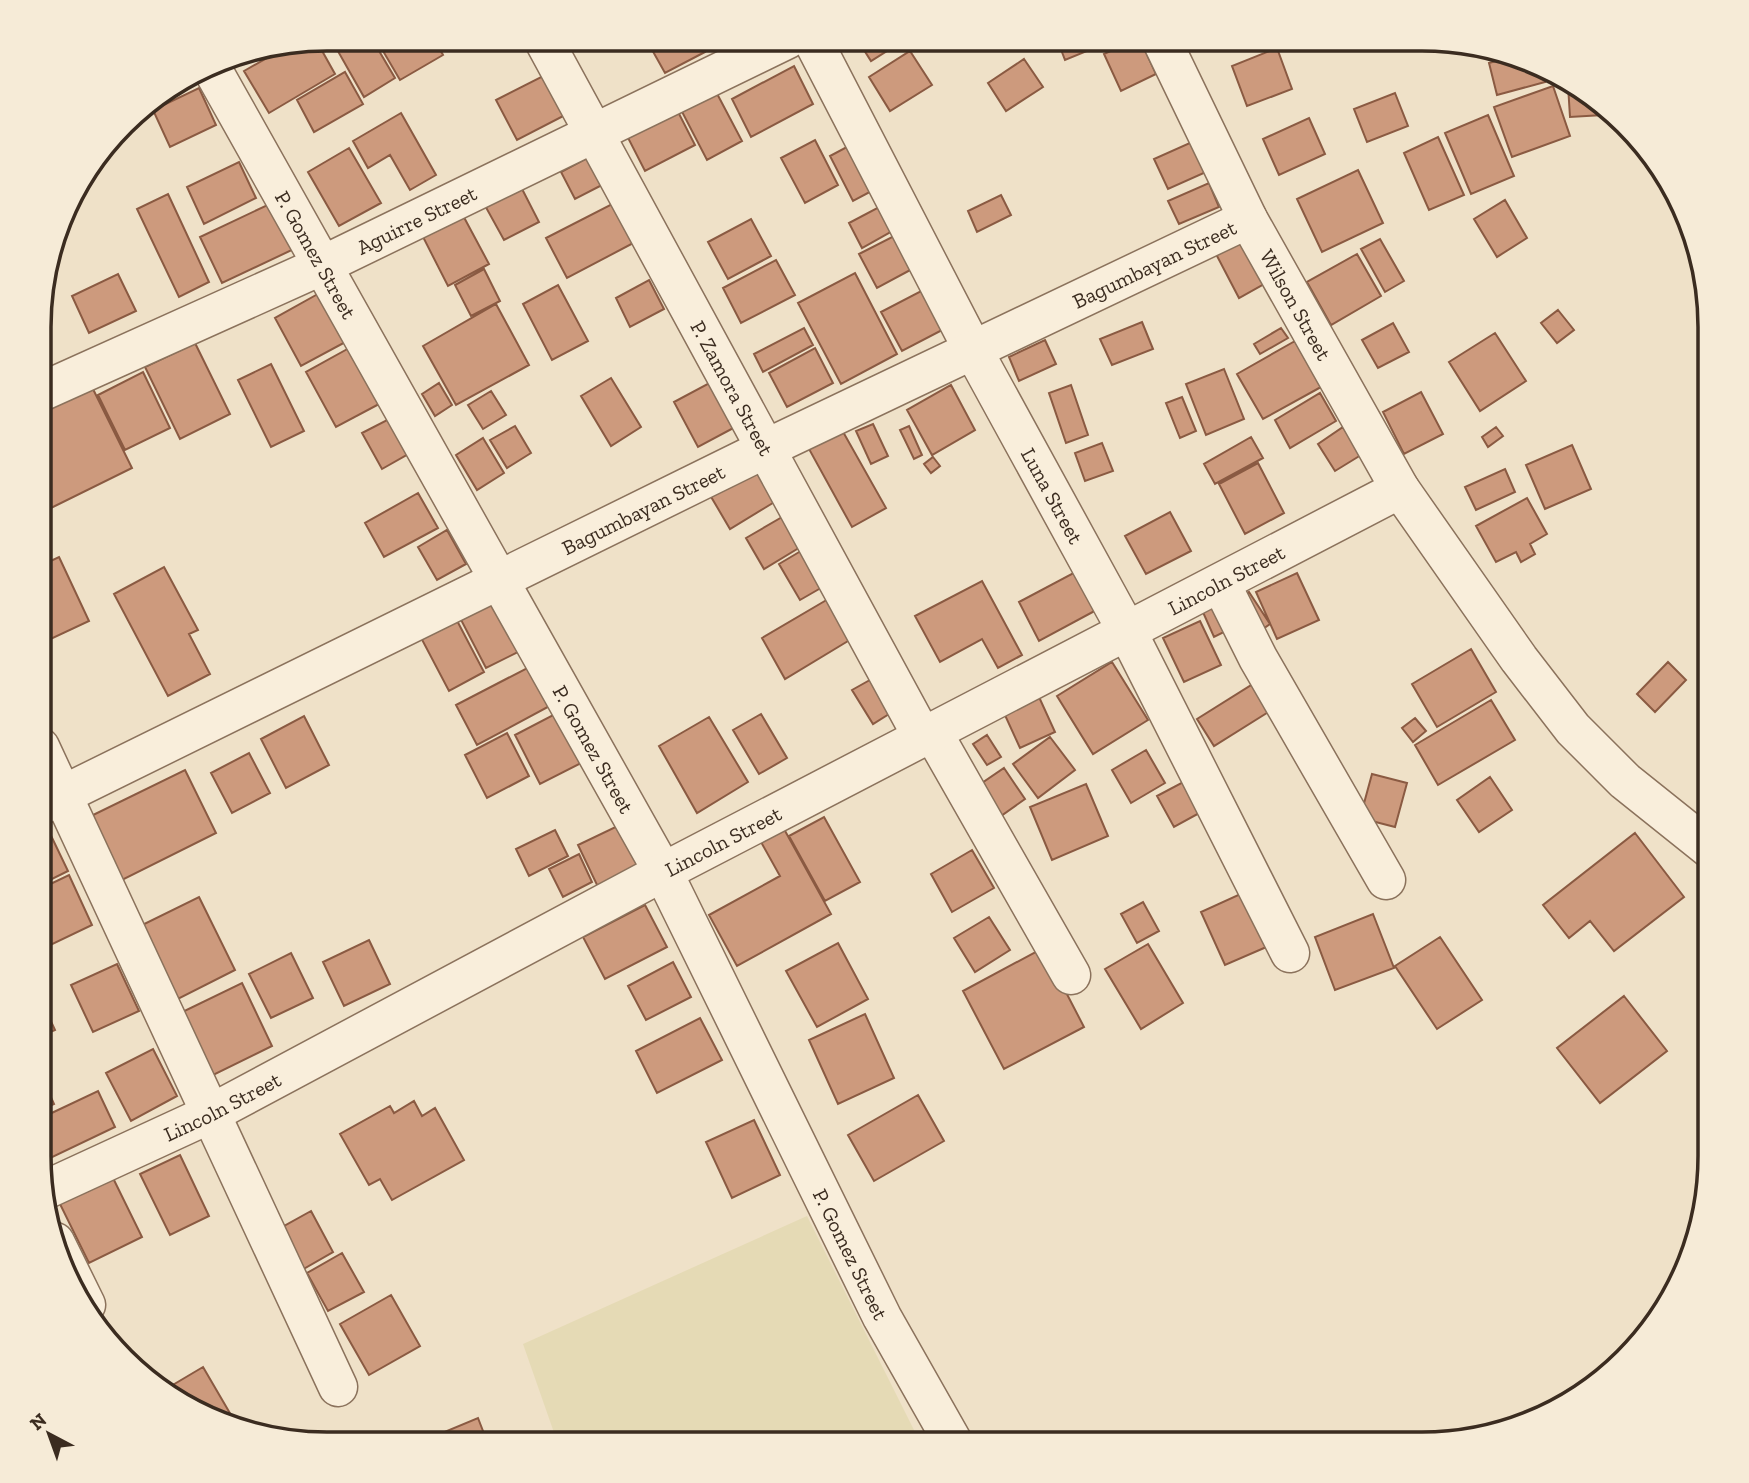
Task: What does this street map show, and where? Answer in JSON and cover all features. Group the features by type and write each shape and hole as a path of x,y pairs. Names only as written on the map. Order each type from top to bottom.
{"street":[{"name":"P. Zamora Street","path":"550,51 765,449 928,735 1071,975"},
{"name":"Aguirre Street","path":"51,387 323,265 764,51"},
{"name":"Luna Street","path":"818,51 974,350 1128,633 1290,953"},
{"name":"Wilson Street","path":"1167,51 1248,219 1400,489 1519,659 1573,729 1625,781 1698,839"},
{"name":"P. Gomez Street","path":"215,75 663,872 882,1317 947,1432"},
{"name":"Bagumbayan Street","path":"52,800 501,582 765,449 1248,219"},
{"name":"Lincoln Street","path":"52,1187 210,1114 663,872 1128,633 1400,489"},
{"path":"1221,584 1258,658 1385,880"},
{"path":"52,800 210,1114 338,1387"}],"shaded area":[{"path":"807,1216 915,1432 554,1432 523,1344"}],"building":[{"path":"322,51 335,74 269,113 244,71 269,57"},
{"path":"338,51 379,51 395,78 364,97"},
{"path":"383,51 441,51 443,55 400,80"},
{"path":"653,51 704,51 705,52 665,73"},
{"path":"865,51 887,51 871,61"},
{"path":"910,51 932,85 890,111 869,77"},
{"path":"1062,51 1087,51 1065,60"},
{"path":"1110,51 1145,51 1156,74 1121,91 1104,54"},
{"path":"1270,51 1278,51 1292,89 1247,106 1232,66"},
{"path":"1024,59 1043,87 1006,111 988,83"},
{"path":"1496,61 1511,65 1544,79 1545,82 1497,95 1489,63"},
{"path":"794,66 813,104 751,137 732,99"},
{"path":"345,72 363,104 314,132 297,100"},
{"path":"551,72 571,112 517,140 496,100"},
{"path":"713,86 742,141 707,160 678,104"},
{"path":"1553,86 1570,136 1512,157 1494,107"},
{"path":"199,88 216,125 170,147 154,112"},
{"path":"1395,93 1408,126 1367,142 1354,109"},
{"path":"1569,93 1599,115 1570,117"},
{"path":"674,104 695,145 645,171 624,130"},
{"path":"401,113 436,175 410,190 390,155 368,168 353,141"},
{"path":"1488,115 1514,176 1471,194 1445,133"},
{"path":"1309,118 1325,154 1279,175 1263,139"},
{"path":"1438,137 1464,195 1429,210 1404,153"},
{"path":"815,140 838,185 805,203 781,158"},
{"path":"858,141 881,186 853,201 830,156"},
{"path":"1192,142 1206,172 1168,189 1154,159"},
{"path":"349,148 381,203 339,226 308,172"},
{"path":"587,158 602,185 575,199 561,172"},
{"path":"239,162 256,198 204,224 187,187"},
{"path":"1358,170 1383,223 1322,252 1297,199"},
{"path":"519,183 539,222 504,240 483,202"},
{"path":"1209,183 1219,207 1179,224 1168,201"},
{"path":"168,194 209,282 179,297 137,209"},
{"path":"1001,195 1011,215 977,232 968,211"},
{"path":"1505,200 1527,238 1497,257 1474,219"},
{"path":"618,201 639,240 567,278 546,238"},
{"path":"274,202 296,248 222,283 200,237"},
{"path":"881,206 894,230 862,248 849,223"},
{"path":"459,208 489,264 448,286 419,229"},
{"path":"751,219 771,256 728,279 708,242"},
{"path":"896,235 914,268 877,288 859,254"},
{"path":"1380,239 1404,281 1385,292 1361,249"},
{"path":"1241,241 1264,284 1239,298 1216,254"},
{"path":"1357,254 1381,296 1331,325 1307,282"},
{"path":"776,260 795,295 741,323 723,288"},
{"path":"484,269 500,301 471,316 455,285"},
{"path":"855,273 897,354 841,384 798,303"},
{"path":"118,274 136,311 89,333 72,296"},
{"path":"649,280 664,309 630,327 616,298"},
{"path":"558,285 588,341 552,360 523,304"},
{"path":"925,289 946,328 902,351 881,312"},
{"path":"325,290 351,339 301,366 275,318"},
{"path":"496,304 529,365 456,405 423,346"},
{"path":"1558,310 1574,330 1557,343 1541,323"},
{"path":"1142,322 1153,349 1112,365 1100,339"},
{"path":"1393,323 1409,352 1378,368 1362,340"},
{"path":"804,328 813,345 763,372 754,354"},
{"path":"1281,328 1288,338 1260,354 1254,344"},
{"path":"1495,333 1526,381 1480,411 1449,362"},
{"path":"1045,340 1056,364 1019,381 1009,357"},
{"path":"1295,341 1321,387 1263,419 1237,374"},
{"path":"195,343 230,414 180,439 145,367"},
{"path":"351,347 381,403 336,427 306,372"},
{"path":"815,348 833,383 787,407 769,373"},
{"path":"271,364 304,431 271,447 238,380"},
{"path":"1224,369 1244,419 1206,435 1186,384"},
{"path":"143,372 170,428 125,450 98,395"},
{"path":"611,378 641,427 611,446 581,396"},
{"path":"715,380 739,425 698,447 674,402"},
{"path":"439,383 452,405 435,416 422,394"},
{"path":"91,385 132,468 51,508 51,405"},
{"path":"951,385 975,430 932,455 907,410"},
{"path":"1071,385 1088,435 1066,443 1049,393"},
{"path":"491,391 506,415 483,429 468,405"},
{"path":"1421,392 1443,434 1404,454 1383,412"},
{"path":"1320,393 1336,421 1290,448 1275,420"},
{"path":"1182,397 1196,431 1180,438 1166,403"},
{"path":"391,418 410,453 382,469 362,433"},
{"path":"873,424 888,456 871,464 856,431"},
{"path":"515,426 531,453 507,468 490,440"},
{"path":"909,426 922,455 914,459 900,430"},
{"path":"1343,427 1361,455 1335,471 1318,444"},
{"path":"1496,427 1503,436 1488,447 1482,437"},
{"path":"842,430 886,508 852,527 809,449"},
{"path":"1251,437 1263,458 1215,484 1204,464"},
{"path":"483,438 504,473 477,490 456,455"},
{"path":"1102,443 1113,471 1085,481 1075,453"},
{"path":"1572,445 1591,489 1545,509 1526,465"},
{"path":"933,457 940,466 931,473 924,464"},
{"path":"1258,463 1284,513 1245,534 1219,484"},
{"path":"761,464 781,498 730,529 710,495"},
{"path":"1505,469 1515,492 1476,510 1465,487"},
{"path":"418,493 438,528 384,557 365,523"},
{"path":"1527,498 1547,534 1530,544 1535,554 1521,562 1516,552 1496,562 1476,526"},
{"path":"1170,512 1191,551 1146,574 1125,536"},
{"path":"789,513 807,543 764,569 746,538"},
{"path":"447,530 466,564 437,580 418,547"},
{"path":"811,545 833,581 800,600 779,564"},
{"path":"59,557 89,621 51,639 51,561"},
{"path":"164,567 198,630 189,634 210,674 168,696 114,594"},
{"path":"1081,569 1102,607 1039,641 1019,602"},
{"path":"1297,573 1319,620 1277,639 1256,592"},
{"path":"982,581 1022,655 998,668 982,639 940,662 915,616"},
{"path":"1249,592 1270,624 1260,631 1239,599"},
{"path":"495,594 524,649 486,668 458,614"},
{"path":"835,595 858,635 785,679 762,638"},
{"path":"1221,601 1234,627 1214,637 1202,610"},
{"path":"453,613 484,672 449,691 418,632"},
{"path":"1200,621 1221,665 1184,682 1163,638"},
{"path":"1471,649 1496,692 1437,727 1412,684"},
{"path":"1112,662 1148,720 1093,754 1057,696"},
{"path":"1668,662 1686,680 1655,712 1637,694"},
{"path":"537,663 557,702 477,745 456,705"},
{"path":"877,676 897,709 873,724 852,690"},
{"path":"1253,684 1270,711 1214,746 1197,719"},
{"path":"1039,697 1055,732 1020,748 1004,713"},
{"path":"1491,700 1515,740 1438,785 1415,745"},
{"path":"557,713 583,762 540,784 515,735"},
{"path":"761,714 787,758 759,774 733,730"},
{"path":"304,716 329,765 286,788 261,739"},
{"path":"709,717 748,782 697,813 659,746"},
{"path":"1415,718 1426,731 1413,742 1402,728"},
{"path":"507,733 529,776 487,798 465,755"},
{"path":"987,735 1001,757 987,765 973,744"},
{"path":"1050,737 1075,770 1038,798 1013,764"},
{"path":"1146,750 1165,783 1131,803 1112,770"},
{"path":"249,753 270,793 232,813 211,773"},
{"path":"1004,768 1025,799 1001,816 979,785"},
{"path":"185,770 216,833 122,880 91,816"},
{"path":"1372,774 1407,783 1395,827 1360,818"},
{"path":"1490,777 1512,810 1479,832 1457,800"},
{"path":"1187,780 1203,811 1174,827 1157,796"},
{"path":"1086,784 1108,836 1052,860 1030,807"},
{"path":"824,817 860,882 825,901 789,836"},
{"path":"628,821 648,862 598,887 578,845"},
{"path":"784,829 831,914 737,966 709,915 780,876 761,842"},
{"path":"555,830 568,856 529,876 516,849"},
{"path":"1635,833 1684,897 1614,951 1590,921 1569,938 1543,905"},
{"path":"51,836 68,871 51,880"},
{"path":"972,850 994,888 952,912 931,874"},
{"path":"579,854 592,882 563,897 549,869"},
{"path":"69,875 92,925 51,945 51,884"},
{"path":"1247,891 1271,945 1225,965 1201,912"},
{"path":"199,897 235,970 166,1005 130,931"},
{"path":"1143,902 1159,931 1137,943 1121,914"},
{"path":"645,905 667,947 605,979 583,937"},
{"path":"1373,914 1394,968 1335,990 1315,937"},
{"path":"989,917 1010,950 975,972 954,938"},
{"path":"1440,937 1482,1000 1437,1029 1395,966"},
{"path":"369,940 390,984 344,1006 323,962"},
{"path":"838,943 868,999 817,1027 786,971"},
{"path":"1148,944 1183,1003 1141,1029 1105,969"},
{"path":"1043,948 1084,1027 1004,1069 963,991"},
{"path":"291,953 313,998 271,1018 249,974"},
{"path":"673,962 691,997 646,1020 628,986"},
{"path":"117,964 139,1011 93,1032 71,985"},
{"path":"242,983 272,1046 203,1080 172,1017"},
{"path":"1624,996 1667,1051 1600,1103 1557,1048"},
{"path":"865,1014 894,1078 838,1104 809,1040"},
{"path":"700,1018 722,1060 657,1093 636,1051"},
{"path":"153,1049 177,1096 131,1121 106,1073"},
{"path":"98,1091 115,1127 51,1158 51,1113"},
{"path":"918,1095 944,1141 874,1181 848,1135"},
{"path":"414,1101 422,1116 435,1108 464,1160 392,1200 380,1179 369,1185 340,1134 390,1106 394,1113"},
{"path":"754,1120 780,1175 732,1198 706,1142"},
{"path":"180,1155 209,1216 170,1235 140,1174"},
{"path":"112,1176 142,1237 89,1263 59,1202"},
{"path":"311,1211 333,1252 300,1271 277,1230"},
{"path":"342,1253 364,1292 328,1311 307,1273"},
{"path":"391,1295 420,1346 369,1375 340,1324"},
{"path":"203,1367 231,1415 205,1404 173,1385"},
{"path":"478,1418 483,1432 444,1432"}]}
